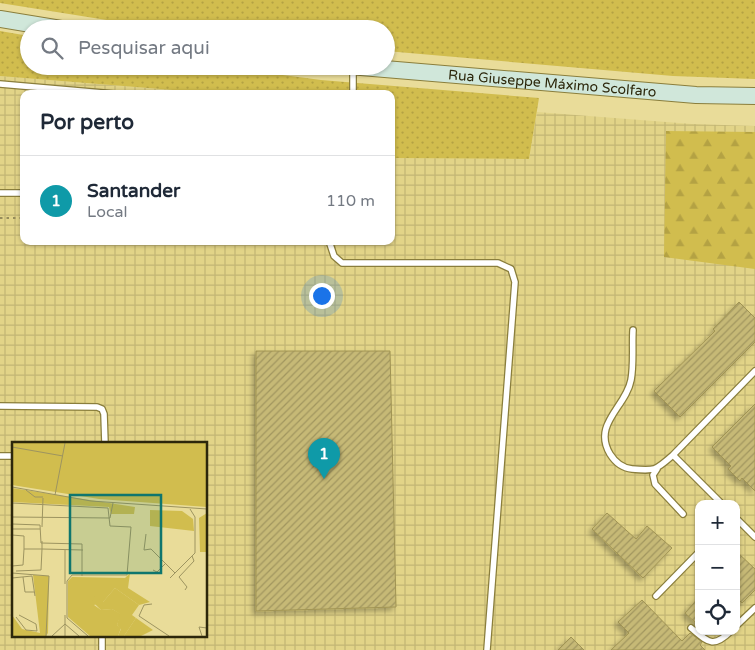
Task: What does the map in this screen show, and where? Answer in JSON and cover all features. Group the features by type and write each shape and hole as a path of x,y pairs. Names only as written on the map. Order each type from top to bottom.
{"main road":[{"path":"0,20 20,23"},
{"name":"Rua Giuseppe Máximo Scolfaro","path":"395,70 696,95 755,96"}],"lane":[{"path":"353,90 354,75"},
{"path":"0,84 69,90"},
{"path":"0,193 20,193"},
{"path":"330,245 334,256 342,263 498,263 511,268 515,282 487,650"},
{"path":"633,330 631,380 604,432 607,449 614,461 627,468 657,469"},
{"path":"683,514 655,484 653,475 755,371"},
{"path":"0,406 97,407 102,409 104,414 105,442"},
{"path":"673,455 718,500"},
{"path":"740,522 755,537"},
{"path":"656,596 695,556"},
{"path":"740,622 755,608"},
{"path":"691,628 695,631"},
{"path":"700,635 708,642 714,643 722,640 727,635"}],"path":[{"path":"0,218 20,218"}],"shaded area":[{"path":"0,76 173,90 20,90 20,245 395,245 395,158 529,159 537,112 692,124 755,126 755,650 0,650"}],"green space":[{"path":"0,0 755,0 755,79 673,76 395,52 395,20 107,20 0,3"},
{"path":"0,31 20,34 20,75 282,75 321,80 539,98 529,159 395,158 395,90 173,90 0,76"},
{"path":"666,131 755,132 755,269 664,257"}],"building":[{"path":"739,302 755,318 755,342 680,417 654,391 715,331 713,329"},
{"path":"256,351 390,351 396,607 256,611"},
{"path":"755,404 755,491 742,478 740,481 728,469 731,466 712,447"},
{"path":"607,513 636,539 647,526 672,548 643,578 592,529"},
{"path":"740,555 755,569 755,590 742,603 740,601"},
{"path":"642,600 682,641 690,633 702,642 700,645 705,650 611,650 629,633 618,622"},
{"path":"695,602 695,622 685,613"},
{"path":"571,637 584,650 558,650"}],"place":[{"name":"Santander","path":"324,479"}]}
